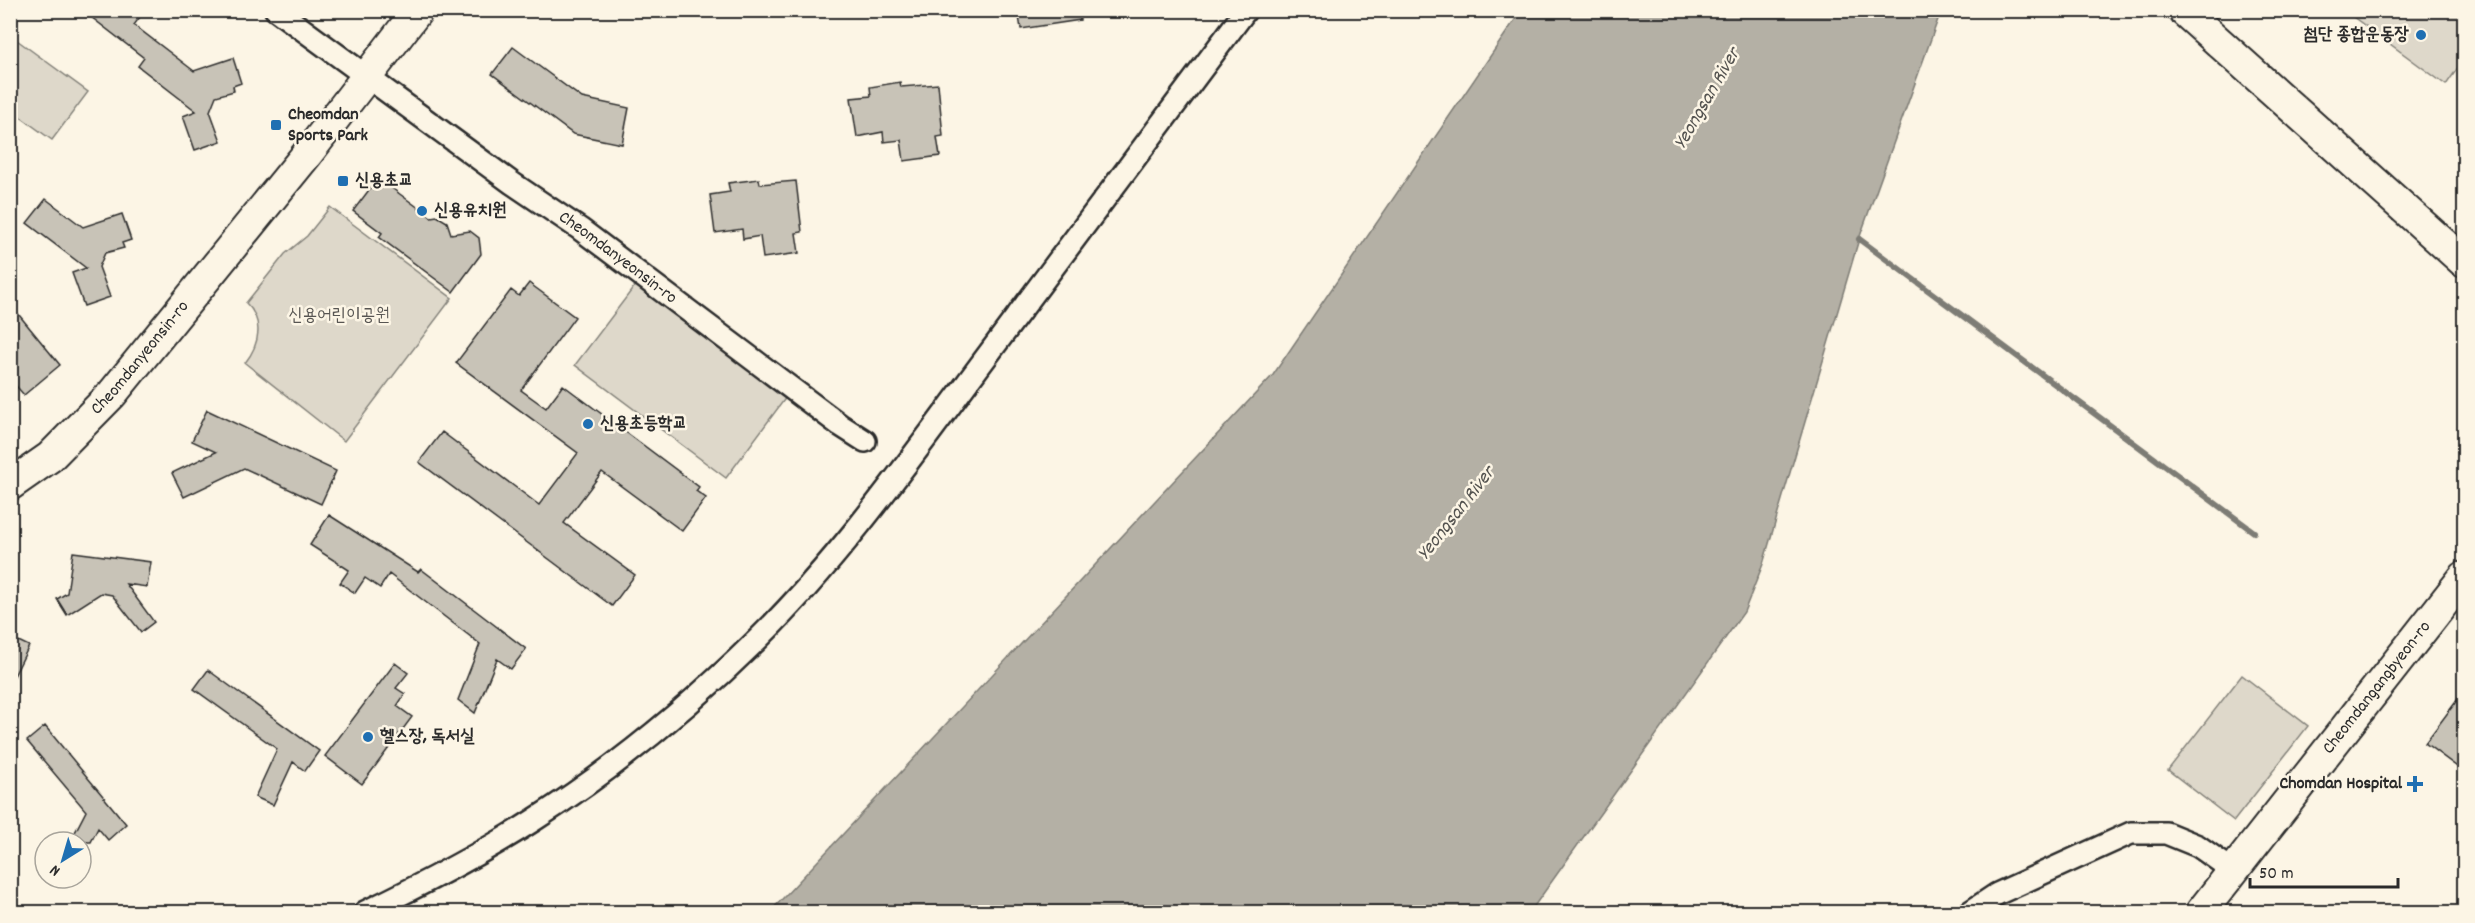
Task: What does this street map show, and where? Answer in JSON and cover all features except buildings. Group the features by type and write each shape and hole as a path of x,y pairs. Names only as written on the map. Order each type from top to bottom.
{"street":[{"path":"276,10 368,77"},
{"name":"Cheomdanyeonsin-ro","path":"10,485 50,457 112,394 368,77 418,10"},
{"path":"365,912 449,871 535,820 637,745 695,698 759,638 819,574 930,433 1246,10"},
{"path":"2183,10 2464,262"},
{"name":"Cheomdanyeonsin-ro","path":"368,77 554,213 580,229 840,425 865,441"},
{"name":"Cheomdangangbyeon-ro","path":"2201,912 2464,577"},
{"path":"1970,912 1996,894 2131,833 2166,833 2198,846 2232,870"}],"green space":[{"name":"첨단 종합운동장","path":"2345,11 2464,11 2464,59 2446,85"},
{"path":"10,35 88,92 52,140 11,110"},
{"name":"신용어린이공원","path":"330,207 452,298 344,441 245,363 254,348 258,332 256,317 246,303 285,254 307,236"},
{"path":"637,283 787,396 726,478 575,365"},
{"path":"2242,675 2308,726 2234,821 2168,770"}],"water":[{"name":"Yeongsan River","path":"1521,11 1941,11 1859,239 1763,564 1744,612 1530,912 770,912 1273,375"}],"waterway":[{"path":"1859,239 2254,532"}],"place":[{"name":"첨단 종합운동장","path":"2421,35"},
{"name":"Cheomdan Sports Park","path":"276,125"},
{"name":"신용초교","path":"343,181"},
{"name":"신용유치원","path":"422,211"},
{"name":"신용초등학교","path":"588,424"},
{"name":"헬스장, 독서실","path":"368,737"},
{"name":"Chomdan Hospital","path":"2415,784"}]}
